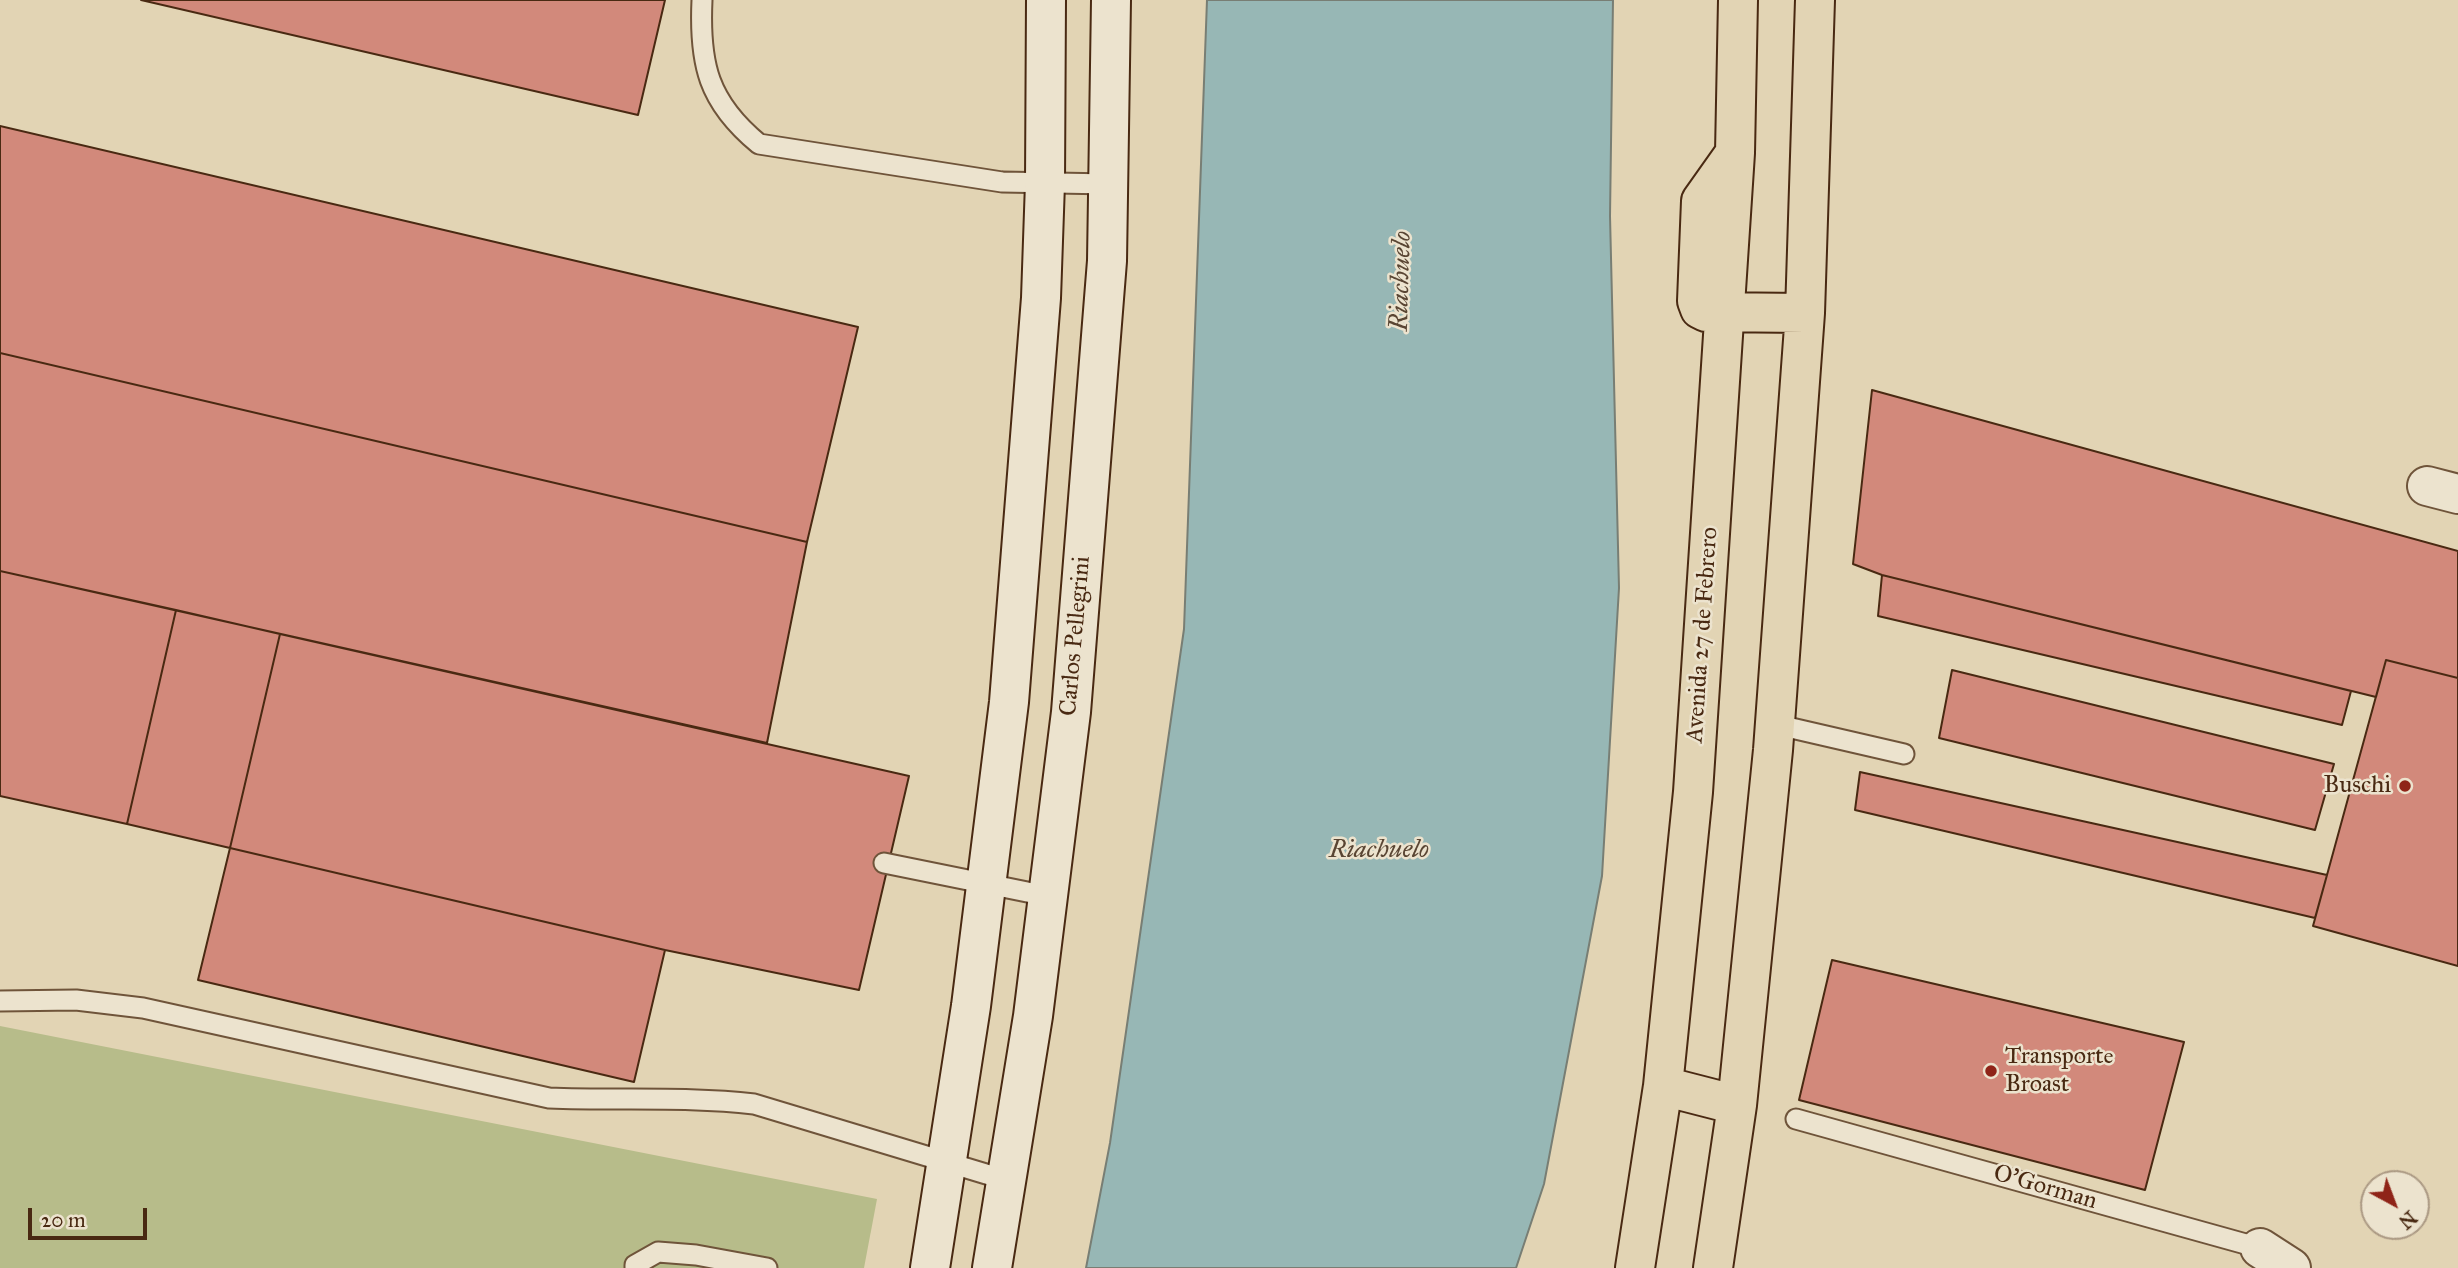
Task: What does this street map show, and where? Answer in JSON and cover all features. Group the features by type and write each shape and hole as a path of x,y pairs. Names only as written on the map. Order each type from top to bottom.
{"main road":[{"path":"930,1268 971,1006 1009,702 1041,298 1046,0"},
{"name":"Carlos Pellegrini","path":"992,1268 1033,1016 1072,699 1107,261 1111,0"},
{"path":"1738,0 1735,153 1702,201 1697,301 1700,309 1706,312 1805,313"},
{"path":"1713,1268 1737,1105 1774,724 1805,313 1815,0"},
{"name":"Avenida 27 de Febrero","path":"1635,1268 1663,1086 1693,792 1725,312"},
{"path":"1663,1086 1737,1105"}],"lane":[{"path":"702,0 704,59 713,91 737,125 759,144 1002,182 1110,184"},
{"path":"1774,724 1904,754"},
{"path":"884,863 1047,896"},
{"path":"0,1001 76,1000 143,1008 549,1098 611,1101 713,1100 754,1104 1006,1180"},
{"name":"O'Gorman","path":"1796,1119 2275,1258"},
{"path":"635,1268 635,1265 658,1252 696,1255 767,1268"}],"green space":[{"path":"0,1026 877,1199 864,1268 0,1268"}],"water":[{"name":"Riachuelo","path":"1207,0 1613,0 1610,216 1619,588 1602,876 1544,1184 1516,1268 1086,1268 1110,1143 1184,629"}],"building":[{"path":"141,0 665,0 638,115"},
{"path":"0,126 858,327 807,542 0,353"},
{"path":"0,353 807,542 767,743 0,571"},
{"path":"1872,390 2458,551 2458,678 2386,660 2376,697 1882,575 1853,564"},
{"path":"0,571 176,610 127,824 0,796"},
{"path":"1882,575 2351,691 2342,725 1878,616"},
{"path":"176,610 280,634 230,848 127,824"},
{"path":"280,634 909,776 859,990 665,950 230,848"},
{"name":"Buschi","path":"2386,660 2458,678 2458,966 2313,926"},
{"path":"1952,670 2334,764 2315,830 1939,738"},
{"path":"1860,772 2327,875 2315,918 1855,810"},
{"path":"230,848 665,950 634,1082 198,980"},
{"name":"Transporte Broast","path":"1832,960 2184,1042 2145,1190 1799,1100"}],"place":[{"name":"Buschi","path":"2405,786"},
{"name":"Transporte Broast","path":"1991,1071"}]}
